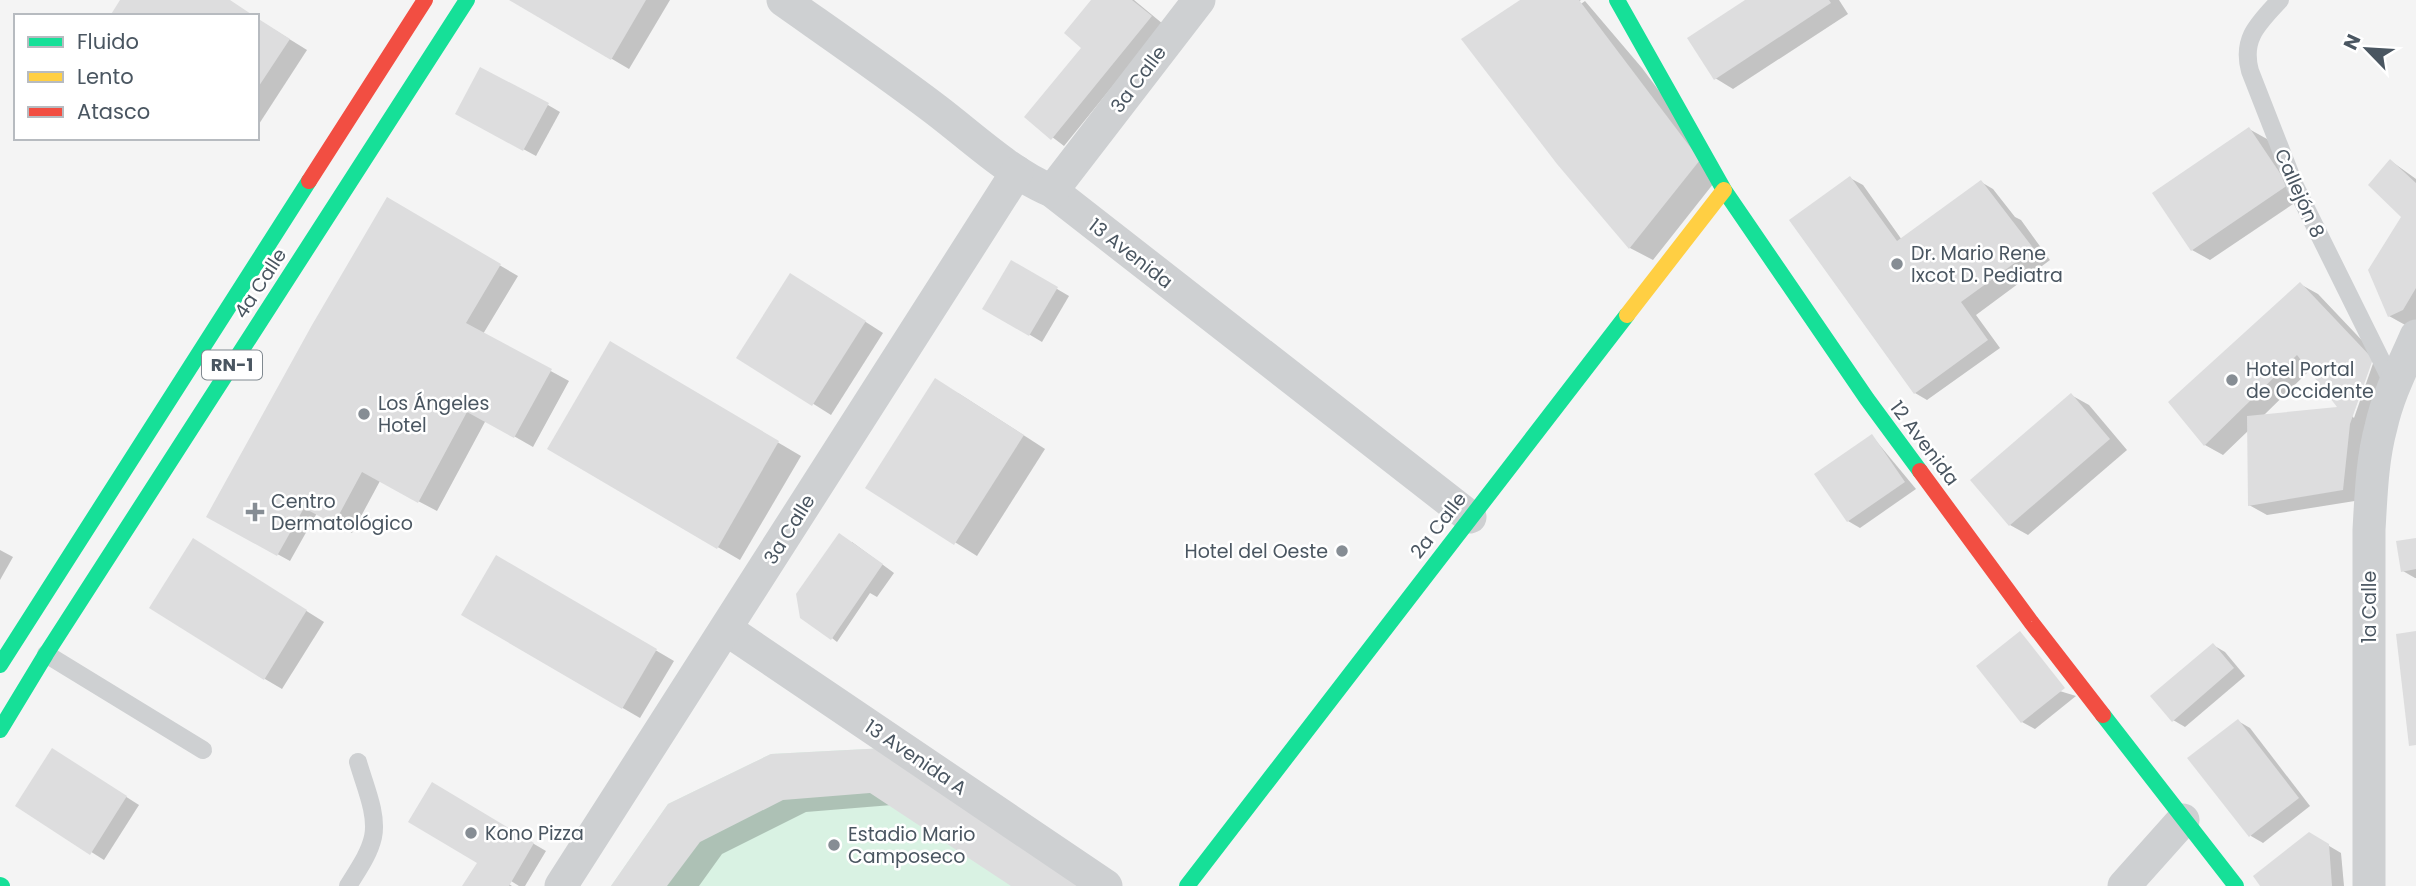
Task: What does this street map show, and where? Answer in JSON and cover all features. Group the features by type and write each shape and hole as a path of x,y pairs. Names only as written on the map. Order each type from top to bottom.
{"street":[{"name":"4a Calle","path":"0,665 425,0"},
{"name":"4a Calle","path":"0,730 46,654 467,0"},
{"name":"13 Avenida","path":"783,0 922,99 1017,172 1052,191 1470,517"},
{"name":"3a Calle","path":"1052,191 1199,0"},
{"name":"12 Avenida","path":"1617,0 1724,190 1867,399 2031,622 2236,886"},
{"name":"3a Calle","path":"561,886 1017,172"},
{"name":"2a Calle","path":"1187,886 1724,190"},
{"name":"1a Calle","path":"2370,886 2369,530 2373,474 2381,428 2394,386 2416,336"},
{"name":"13 Avenida A","path":"726,629 1106,886"},
{"path":"2124,886 2183,820"}],"lane":[{"name":"Callejón 8","path":"2280,0 2258,24 2247,46 2246,58 2295,186 2394,386"},
{"path":"46,654 203,750"},
{"path":"348,886 364,861 373,835 371,809 358,762"}],"green space":[{"name":"Estadio Mario Camposeco","path":"886,748 1090,886 611,886 668,804 771,754"}],"building":[{"path":"120,0 230,0 251,14 111,14"},
{"path":"509,0 646,0 611,60"},
{"path":"1091,0 1132,0 1152,16 1051,140 1024,117 1081,48 1064,33"},
{"path":"1520,0 1579,0 1700,160 1629,249 1557,164 1461,39"},
{"path":"1745,0 1829,0 1831,3 1714,80 1687,38"},
{"path":"259,19 290,39 259,86"},
{"path":"480,67 549,103 523,151 455,114"},
{"path":"2249,127 2288,185 2191,251 2152,193"},
{"name":"Hotel Portal de Occidente","path":"2390,159 2416,183 2416,288 2403,310 2388,317 2368,270 2401,217 2368,185"},
{"path":"1850,176 1897,241 1981,180 2034,249 1961,302 1988,340 1914,394 1789,220"},
{"path":"387,197 501,264 466,323 552,369 514,438 467,412 418,503 362,472 334,524 304,508 277,556 206,517 312,325"},
{"path":"1011,260 1058,287 1029,336 982,309"},
{"path":"790,273 866,321 812,406 736,358"},
{"name":"Hotel Portal de Occidente","path":"2300,282 2373,359 2350,424 2343,490 2248,506 2247,416 2337,407 2297,355 2204,446 2168,402"},
{"path":"610,341 779,441 717,549 547,449"},
{"path":"935,378 1024,435 954,545 865,488"},
{"path":"2071,393 2110,439 2009,526 1970,480"},
{"path":"1872,434 1905,482 1847,522 1814,474"},
{"path":"839,533 883,564 831,640 800,618 796,594"},
{"path":"193,538 307,610 264,680 149,608"},
{"path":"2416,538 2416,569 2401,572 2396,541"},
{"path":"496,555 657,649 622,709 461,615"},
{"path":"2020,631 2065,688 2021,723 1976,666"},
{"path":"2416,631 2416,745 2409,746 2396,634"},
{"path":"2213,643 2234,668 2172,722 2150,696"},
{"path":"2238,719 2299,798 2249,837 2187,758"},
{"path":"52,748 127,796 90,855 15,806"},
{"path":"886,748 1090,886 1011,886 870,793 783,800 700,842 667,886 611,886 668,804 771,754"},
{"name":"Kono Pizza","path":"432,782 534,843 509,886 462,886 477,863 408,822"},
{"path":"2309,832 2329,844 2332,886 2260,886 2253,876"}],"traffic: fast":[{"path":"0,730 46,654 467,0"},
{"path":"1617,0 1724,190 1867,399 1920,471"},
{"path":"0,665 309,181"},
{"path":"1187,886 1627,315"},
{"path":"2103,715 2236,886"}],"traffic: slow":[{"path":"1627,315 1724,190"}],"traffic: jam":[{"path":"309,181 425,0"},
{"path":"1920,471 2103,715"}],"place":[{"name":"Dr. Mario Rene Ixcot D. Pediatra","path":"1897,264"},
{"name":"Hotel Portal de Occidente","path":"2232,380"},
{"name":"Los Ángeles Hotel","path":"364,414"},
{"name":"Centro Dermatológico","path":"255,512"},
{"name":"Hotel del Oeste","path":"1342,551"},
{"name":"Kono Pizza","path":"471,833"},
{"name":"Estadio Mario Camposeco","path":"834,845"}]}
